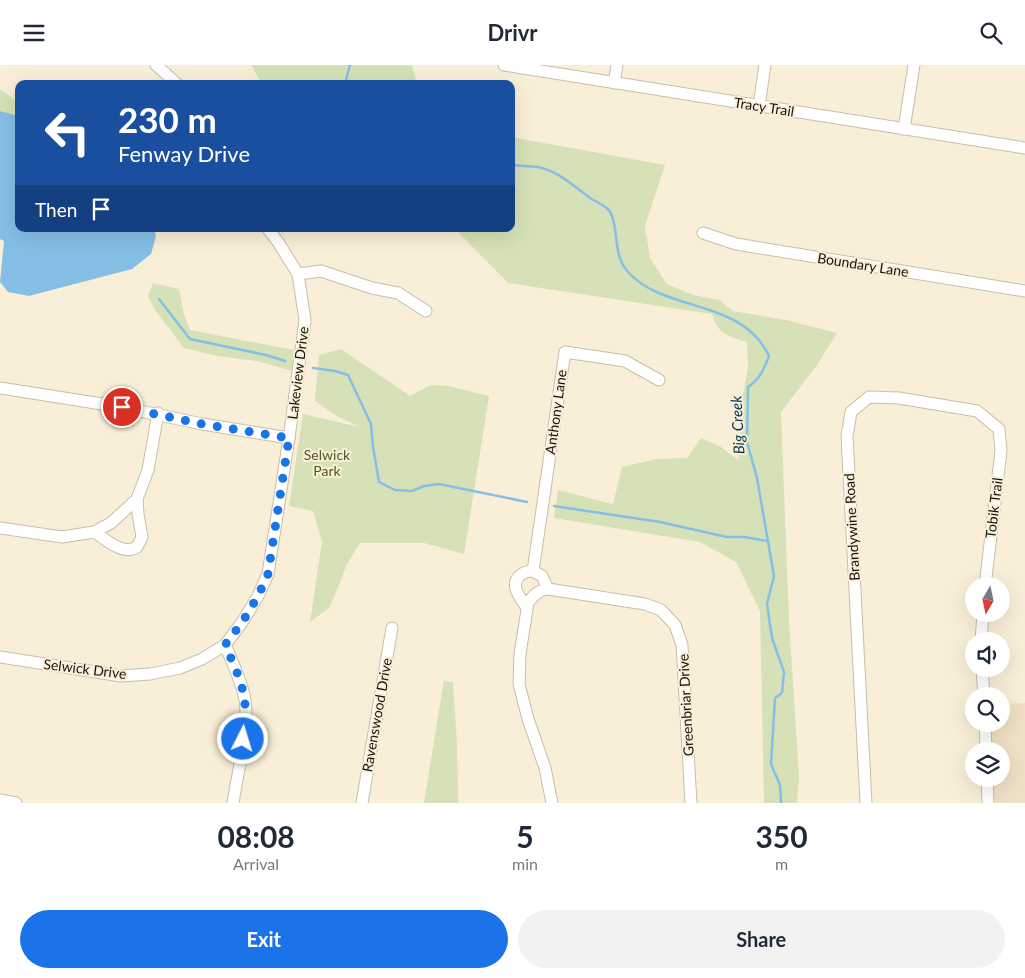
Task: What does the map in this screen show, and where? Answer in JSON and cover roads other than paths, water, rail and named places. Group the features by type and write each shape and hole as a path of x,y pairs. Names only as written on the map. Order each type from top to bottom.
{"street":[{"path":"156,65 172,80"},
{"name":"Tracy Trail","path":"504,65 1025,148"},
{"path":"614,83 617,65"},
{"path":"758,106 765,65"},
{"path":"904,129 914,65"},
{"name":"Lakeview Drive","path":"225,645 243,621 258,596 268,574 289,438 304,320 298,274 270,232"},
{"name":"Boundary Lane","path":"703,233 736,244 1025,291"},
{"path":"298,274 321,271 372,288 398,293 426,311"},
{"name":"Anthony Lane","path":"533,571 565,352 625,361 659,380"},
{"path":"0,388 158,413 202,424 289,438"},
{"name":"Brandywine Road","path":"866,803 847,436 851,412 868,397 899,398 977,411 999,429"},
{"path":"0,528 62,537 94,533 118,518 137,499 148,470 158,413"},
{"name":"Tobik Trail","path":"986,577 1001,451 999,429"},
{"path":"94,533 121,549 128,551 137,547 142,537 137,499"},
{"path":"527,608 516,589 516,581 520,575 533,571 542,576 548,589 532,596 527,608 520,654 519,684 528,719 545,768 552,803"},
{"name":"Greenbriar Drive","path":"548,589 645,604 661,610 675,625 682,645 692,803"},
{"name":"Ravenswood Drive","path":"362,803 392,628"},
{"path":"225,645 238,674 245,697 246,723 233,803"},
{"name":"Selwick Drive","path":"0,657 121,676 150,674 180,668 202,659 225,645"},
{"path":"987,787 988,803"},
{"path":"0,801 16,803"}],"water":[{"path":"0,111 15,115 15,232 155,232 156,236 151,254 132,269 29,296 8,292 0,282 4,241 0,239"}],"waterway":[{"name":"Big Creek","path":"346,80 350,65"},
{"name":"Big Creek","path":"515,165 538,167 552,172 566,179 590,198 606,207 614,223 618,253 629,273 645,286 663,295 723,315 741,324 757,337 769,356 759,377 748,387 747,442 757,478 774,576 767,604 772,638 784,672 782,693 775,698 771,764 780,785 781,803"},
{"path":"159,299 190,339 266,355 285,361"},
{"path":"313,368 348,375 371,424 379,482 395,490 412,491 424,486 439,484 527,502"},
{"path":"554,506 660,522 727,537 744,537 767,541"}],"park label":[{"name":"Selwick Park","path":"327,463"}]}
